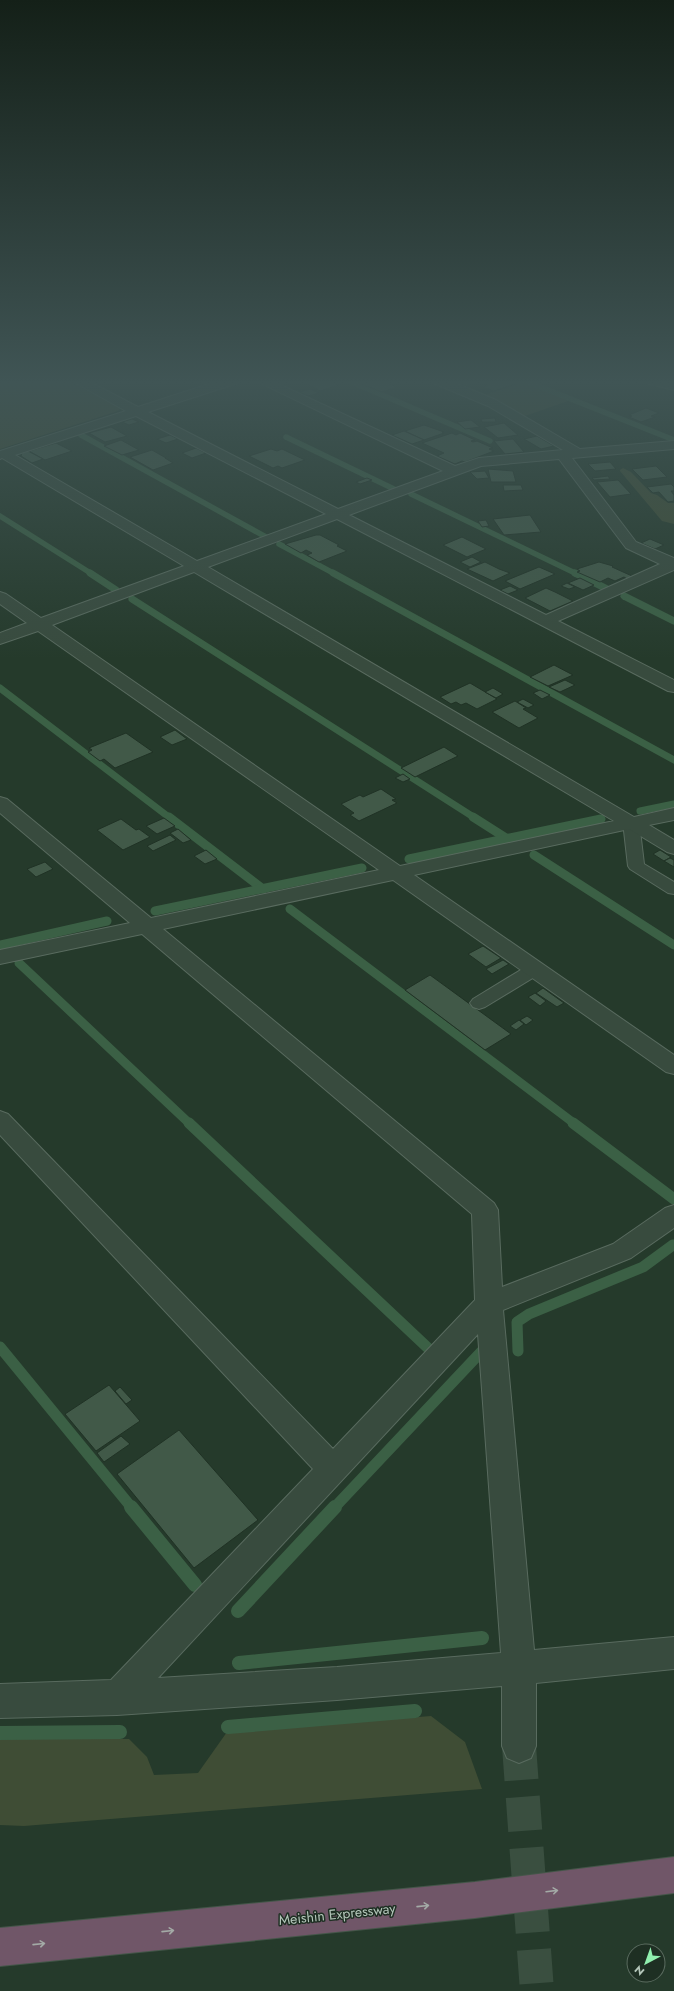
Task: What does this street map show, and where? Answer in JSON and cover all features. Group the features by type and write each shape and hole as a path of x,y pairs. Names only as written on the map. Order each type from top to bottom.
{"highway":[{"name":"Meishin Expressway","path":"0,1947 475,1900 674,1875"}],"street":[{"path":"34,473 674,848"},
{"path":"258,473 674,687"},
{"path":"0,639 450,473"},
{"path":"576,473 631,545 674,564"},
{"path":"546,621 674,564"},
{"path":"0,597 674,1066"},
{"path":"0,803 485,1210 489,1304 519,1669 519,1746"},
{"path":"0,957 674,814"},
{"path":"0,1120 333,1470"},
{"path":"117,1698 489,1304 622,1251 673,1218"},
{"path":"0,1701 117,1698 519,1669 674,1653"}],"lane":[{"path":"631,822 636,866 674,889"},
{"path":"479,1003 535,969"}],"green space":[{"path":"622,473 632,473 651,493 657,495 668,503 674,503 674,524 662,521"},
{"path":"431,1716 465,1742 482,1789 24,1826 0,1825 0,1739 129,1739 147,1757 154,1775 198,1773 227,1732"}],"building":[{"path":"471,473 486,473 489,478 477,479"},
{"path":"489,473 514,473 516,482 491,482"},
{"path":"636,473 663,473 667,477 643,480"},
{"path":"608,476 610,479 594,480 592,478"},
{"path":"367,478 372,480 360,484 356,482"},
{"path":"618,480 631,494 610,497 597,482"},
{"path":"671,484 674,487 674,491 671,491 674,495 674,501 668,502 659,492 653,493 647,487"},
{"path":"503,485 521,485 523,490 504,491"},
{"path":"530,515 541,532 504,535 493,519"},
{"path":"486,520 489,526 482,527 478,521"},
{"path":"320,535 347,551 319,562 307,555 312,553 306,550 301,553 285,544"},
{"path":"462,537 486,549 467,557 443,545"},
{"path":"650,539 664,545 655,549 641,543"},
{"path":"472,557 481,562 470,567 460,562"},
{"path":"485,562 510,573 493,581 467,569"},
{"path":"599,562 613,566 612,567 632,576 627,579 624,577 615,581 608,578 600,582 577,572 580,571 577,569"},
{"path":"539,567 555,574 520,589 505,581"},
{"path":"580,578 594,585 583,590 568,583"},
{"path":"567,583 575,587 569,589 561,586"},
{"path":"510,586 518,590 508,594 500,590"},
{"path":"546,588 573,601 550,611 525,598"},
{"path":"554,665 573,675 548,686 530,677"},
{"path":"565,680 575,685 560,692 549,687"},
{"path":"470,683 497,699 477,709 466,703 461,705 456,702 451,704 440,697"},
{"path":"493,688 503,694 496,698 485,692"},
{"path":"540,690 550,695 542,699 533,693"},
{"path":"523,699 534,705 528,708 517,702"},
{"path":"515,701 526,708 523,709 538,718 519,728 492,712"},
{"path":"175,730 187,739 172,745 160,737"},
{"path":"126,733 153,752 115,768 104,759 100,761 88,752 92,750 89,748"},
{"path":"444,747 458,756 415,777 401,768"},
{"path":"403,774 410,779 403,782 395,778"},
{"path":"381,789 396,799 392,800 397,803 359,821 350,815 354,813 341,804 360,795 363,797"},
{"path":"164,818 175,826 157,834 146,826"},
{"path":"121,819 136,830 139,829 150,837 123,850 97,830"},
{"path":"178,829 191,840 183,843 170,833"},
{"path":"170,835 176,840 153,851 147,846"},
{"path":"206,850 217,859 205,864 194,856"},
{"path":"660,850 671,857 664,861 653,854"},
{"path":"670,858 674,860 674,867 664,861"},
{"path":"45,862 53,869 36,877 27,869"},
{"path":"483,946 501,958 486,967 468,954"},
{"path":"503,960 509,964 492,974 486,969"},
{"path":"430,975 511,1034 485,1050 405,990"},
{"path":"543,988 564,1003 557,1007 536,993"},
{"path":"535,993 546,1001 540,1006 528,997"},
{"path":"527,1016 533,1020 526,1025 520,1020"},
{"path":"519,1020 524,1024 516,1030 510,1026"},
{"path":"109,1385 140,1421 96,1451 65,1414"},
{"path":"120,1387 132,1400 126,1404 115,1391"},
{"path":"179,1430 258,1520 194,1568 117,1474"},
{"path":"121,1436 130,1444 104,1462 97,1453"}],"waterway":[{"path":"150,473 266,537"},
{"path":"361,473 396,490"},
{"path":"411,494 577,574"},
{"path":"0,516 92,574"},
{"path":"279,544 335,574"},
{"path":"90,573 116,590"},
{"path":"333,573 674,760"},
{"path":"577,574 607,589"},
{"path":"624,596 674,621"},
{"path":"132,599 475,818"},
{"path":"0,688 170,818"},
{"path":"640,811 674,804"},
{"path":"169,817 263,889"},
{"path":"473,817 506,838"},
{"path":"409,859 601,819"},
{"path":"534,855 674,945"},
{"path":"263,889 362,868"},
{"path":"155,911 263,889"},
{"path":"290,909 575,1124"},
{"path":"0,945 107,921"},
{"path":"19,963 190,1124"},
{"path":"189,1123 429,1349"},
{"path":"573,1123 674,1199"},
{"path":"518,1351 517,1322 529,1314 643,1267 673,1245"},
{"path":"0,1347 132,1508"},
{"path":"334,1508 482,1351"},
{"path":"131,1507 195,1585"},
{"path":"238,1611 335,1507"},
{"path":"239,1663 482,1638"},
{"path":"228,1727 415,1711"},
{"path":"0,1733 120,1732"}],"tunnel":[{"path":"519,1746 537,1991"}]}
